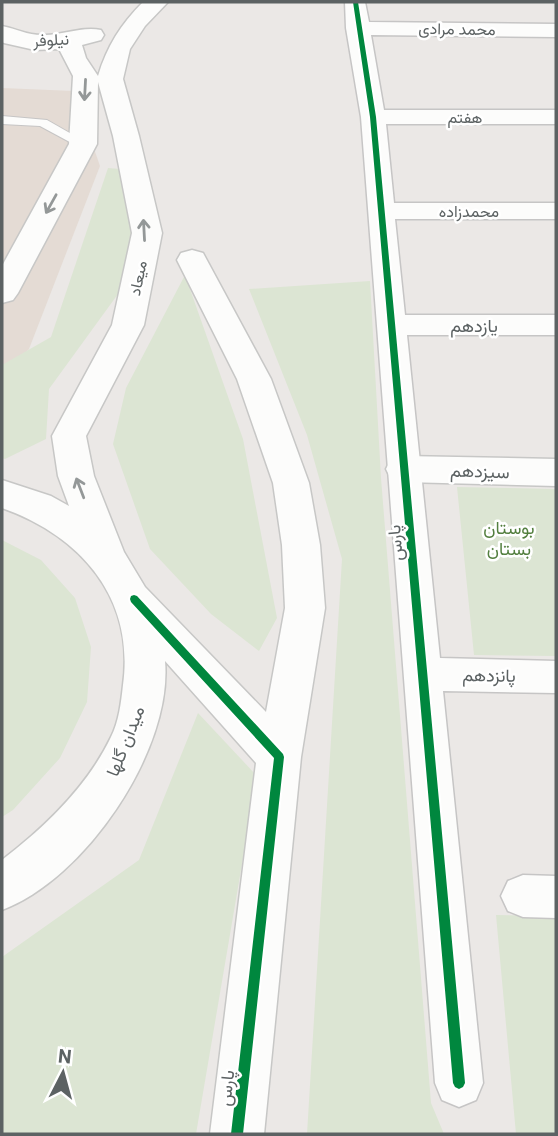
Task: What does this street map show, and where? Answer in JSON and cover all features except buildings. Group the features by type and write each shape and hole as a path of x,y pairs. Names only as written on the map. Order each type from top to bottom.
{"street":[{"name":"نیلوفر","path":"2,33 18,41 48,43 68,40 101,32 156,2"},
{"name":"میعاد","path":"105,552 75,476 69,436 128,325 147,233 127,136 110,79 118,49 136,22 156,2"},
{"name":"پارس","path":"355,2 373,117 459,1083"},
{"name":"محمد مرادی","path":"357,28 556,30"},
{"path":"2,293 83,144 86,76 74,58 68,40"},
{"name":"هفتم","path":"373,117 556,117"},
{"path":"83,144 127,136"},
{"name":"محمدزاده","path":"381,211 556,211"},
{"name":"پارس","path":"192,260 254,379 291,484 301,545 305,608 279,757 237,1134"},
{"name":"یازدهم","path":"391,325 556,325"},
{"name":"سیزدهم","path":"404,469 556,473"},
{"name":"میدان گلها","path":"2,494 24,500 69,521 105,552 134,599 146,652 141,712 116,773 71,832 2,887"},
{"path":"134,599 279,757"},
{"name":"پانزدهم","path":"422,674 556,677"}],"lane":[{"path":"2,120 43,123 83,144"}],"shaded area":[{"path":"2,88 74,91 100,166 29,349 2,377"}],"green space":[{"path":"108,168 120,169 138,206 126,283 49,389 46,439 5,459 2,458 2,365 51,337"},
{"path":"185,275 243,439 277,618 259,651 211,614 150,549 113,444 126,388"},
{"path":"370,281 381,478 431,1103 444,1134 307,1134 342,559 307,435 249,289"},
{"name":"بوستان بستان","path":"457,487 556,489 556,656 474,655"},
{"path":"2,540 41,560 75,598 91,647 87,702 60,758 13,810 2,817"},
{"path":"198,713 257,776 196,1134 2,1134 2,957 139,860"},
{"path":"496,915 556,916 556,1134 516,1134"}],"cycle path":[{"path":"355,2 373,117 459,1083"},
{"path":"134,599 279,757 237,1134"}]}
